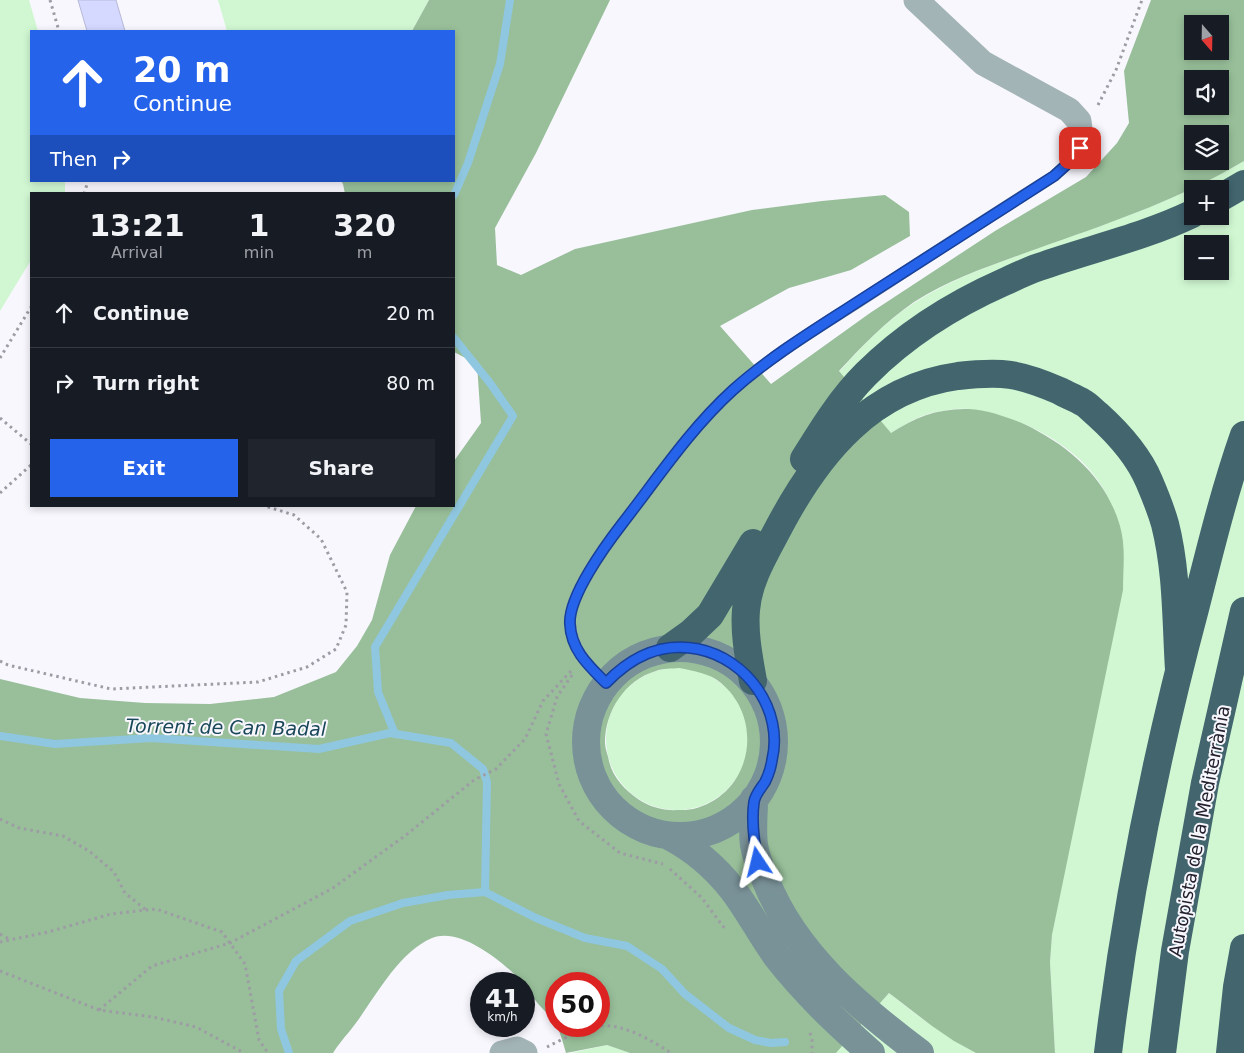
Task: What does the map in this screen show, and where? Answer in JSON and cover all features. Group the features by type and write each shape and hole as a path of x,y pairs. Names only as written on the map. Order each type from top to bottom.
{"highway":[{"path":"1229,193 1244,184"},
{"path":"670,648 710,615 827,422 865,375 906,338 974,295 1036,268 1133,237 1184,217"},
{"path":"752,681 746,633 746,610 749,591 758,566 808,476 835,443 861,418 889,398 914,387 942,378 1004,373 1028,377 1084,402 1130,447 1148,479 1164,524 1172,568 1178,670"},
{"path":"1108,1053 1114,999 1141,839 1178,670 1230,475 1244,434"},
{"name":"Autopista de la Mediterrània","path":"1162,1053 1175,951 1204,792 1244,612"},
{"path":"1230,1053 1244,948"}],"main road":[{"path":"669,836 700,834 721,826 740,814 754,799 766,779 773,760 774,739 769,712 764,698 752,681 739,668 724,658 698,650 670,648 652,652 634,659 606,683 595,701 588,720 585,741 594,782 605,799 619,814 637,826 669,836 688,846 717,871 733,890 777,956 801,987 871,1053"},
{"path":"754,799 753,830 758,862 786,922 806,949 834,980 862,1007 920,1053"}],"street":[{"path":"916,0 983,63 1069,110 1079,121 1081,138"},
{"path":"502,1053 517,1049 534,1051"}],"lane":[{"path":"606,683 582,660 574,642 570,623 572,604 605,546 702,422 751,374 1054,176 1075,157 1080,148 1081,138"}],"path":[{"path":"50,0 59,30"},
{"path":"1081,138 1116,70 1142,0"},
{"path":"0,358 30,309"},
{"path":"0,418 30,443"},
{"path":"0,493 30,466"},
{"path":"0,661 8,665 111,689 258,682 307,667 336,649 346,624 347,592 321,539 294,515 268,507"},
{"path":"100,1010 152,966 230,943 333,888 406,835 474,780 496,769 525,738 543,701 582,660"},
{"path":"0,819 19,828 63,836 89,852 114,872 125,893 147,910"},
{"path":"0,942 48,932 112,914 156,909 222,932 245,964 259,1040 268,1053"},
{"path":"0,934 9,940"},
{"path":"0,971 100,1010 153,1017 196,1027 244,1053"},
{"path":"534,1051 568,1036 599,1026 627,1029 671,1053"}],"green space":[{"path":"0,0 29,0 38,30 30,30 30,182 65,182 65,192 30,192 30,262 0,311"},
{"path":"218,0 429,0 413,30 227,30"},
{"path":"429,0 610,0 536,153 495,228 497,265 521,275 575,249 752,210 885,195 909,212 910,236 851,270 789,288 720,326 771,384 870,313 995,231 1086,177 1117,143 1129,123 1124,71 1151,0 1244,0 1244,161 1229,169 1229,125 1184,125 1184,170 1228,170 1210,180 1184,180 1184,192 1174,197 946,284 903,310 865,343 839,371 891,433 918,418 937,412 958,409 983,411 1004,416 1040,432 1070,453 1095,478 1114,508 1120,526 1124,550 1123,590 1052,935 1050,962 1055,1053 976,1053 932,1026 889,993 836,1053 630,1053 607,1045 566,1053 561,1037 610,1037 610,972 545,972 545,1011 535,1000 535,972 512,972 481,948 456,937 443,936 432,938 419,945 407,955 386,980 333,1053 0,1053 0,679 80,698 145,703 210,704 274,697 336,672 357,646 372,620 390,555 415,507 455,507 455,460 481,423 477,364 455,353 455,192 345,192 342,182 455,182 455,30 413,30","holes":["679,668 701,673 721,683 735,699 744,717 747,736 746,755 739,773 728,789 713,801 689,810 657,808 642,802 624,788 613,773 605,745 609,720 619,698 626,689 645,675 659,670"]},
{"path":"1244,161 1244,1053 1055,1053 1050,962 1052,935 1123,576 1123,549 1119,525 1104,490 1086,465 1056,441 1040,432 1022,423 986,412 954,409 928,414 909,422 891,433 839,372 893,318 930,293 997,263 1184,192 1184,225 1229,225 1229,180 1210,180"},
{"path":"677,668 691,669 704,673 717,680 727,689 736,699 743,712 747,725 747,753 743,766 736,779 727,789 717,798 704,805 691,809 677,810 663,809 650,805 637,798 627,789 618,779 611,766 607,753 606,739 607,725 611,712 618,699 627,689 637,680 650,673 663,669"},
{"path":"889,993 942,1033 976,1053 836,1053"},
{"path":"607,1045 630,1053 571,1053"}],"building":[{"path":"78,0 116,0 125,30 87,30"}],"waterway":[{"path":"455,193 468,163 500,64 510,0"},
{"path":"395,734 378,692 375,647 513,416 490,383 455,339"},
{"name":"Torrent de Can Badal","path":"0,736 55,744 151,738 319,749 390,733 451,743 483,769 487,782 485,892"},
{"name":"Torrent de Can Badal","path":"485,892 536,918 585,938 627,946 662,969 685,994 729,1028 755,1040 771,1043 785,1042"},
{"path":"289,1053 281,1029 279,991 296,961 350,921 403,903 448,895 485,892"}],"route":[{"path":"758,862 754,846 754,799 766,779 773,760 774,739 772,718 764,698 752,681 739,668 724,658 707,651 689,648 670,648 634,659 606,683 582,660 574,642 570,623 572,604 605,546 678,451 702,422 751,374 1054,176 1075,157 1080,148"}]}
